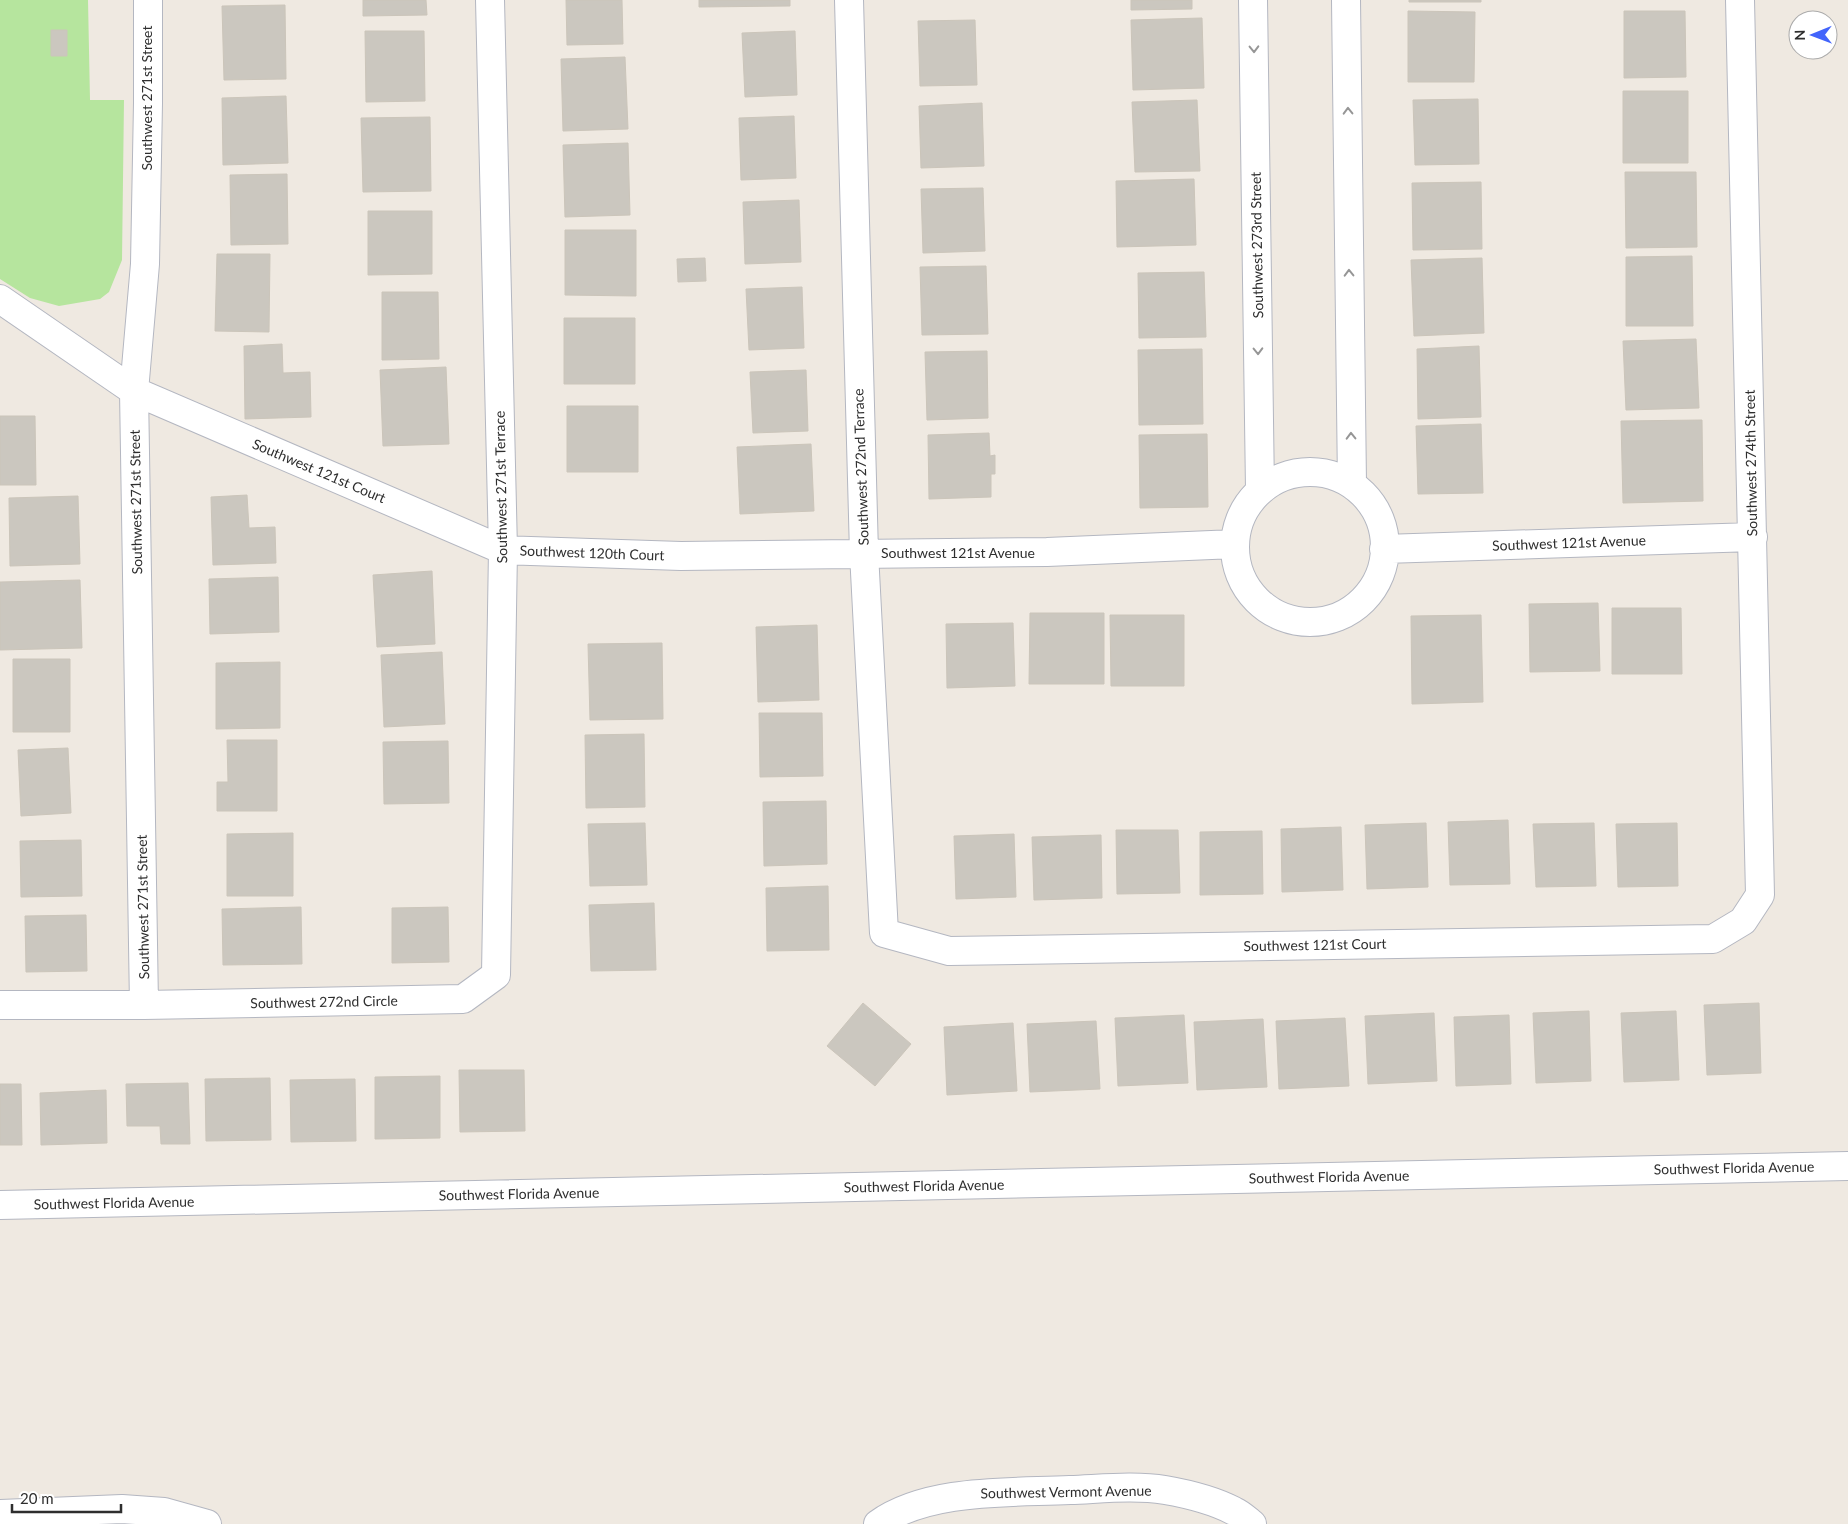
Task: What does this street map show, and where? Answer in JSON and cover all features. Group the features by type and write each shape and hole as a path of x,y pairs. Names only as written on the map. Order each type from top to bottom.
{"street":[{"name":"Southwest 271st Street","path":"144,1005 134,391 145,264 148,0"},
{"name":"Southwest 271st Terrace","path":"490,0 503,550 496,975"},
{"name":"Southwest 272nd Terrace","path":"849,0 864,553 884,933"},
{"name":"Southwest 273rd Street","path":"1253,0 1260,490"},
{"path":"1346,0 1352,484"},
{"name":"Southwest 274th Street","path":"1740,0 1760,895 1743,921"},
{"name":"Southwest 121st Court","path":"0,299 134,391 503,550"},
{"path":"1299,472 1324,472 1352,484 1366,496 1380,518 1385,542 1383,566 1372,589 1355,608 1333,619 1309,622 1284,618 1262,606 1246,587 1236,564 1234,539 1241,514 1255,494 1275,479 1299,472"},
{"name":"Southwest 121st Avenue","path":"1384,549 1753,537"},
{"name":"Southwest 121st Avenue","path":"681,556 1047,552 1235,544"},
{"name":"Southwest 120th Court","path":"503,550 681,556"},
{"name":"Southwest 121st Court","path":"884,933 949,951 1713,939 1743,921"},
{"name":"Southwest 272nd Circle","path":"144,1005 463,999 496,975"},
{"path":"0,1005 144,1005"},
{"name":"Southwest Florida Avenue","path":"0,1205 1848,1166"},
{"name":"Southwest Vermont Avenue","path":"878,1524 890,1516 932,1501 973,1494 1117,1489 1163,1490 1199,1498 1234,1511 1252,1524"},
{"path":"0,1514 122,1509 164,1512 207,1524"}],"green space":[{"path":"0,0 88,0 90,100 124,100 122,260 109,292 100,299 59,306 30,298 0,279"}],"building":[{"path":"363,0 426,0 427,15 363,16"},
{"path":"566,0 622,0 623,44 567,45"},
{"path":"699,0 790,0 790,6 699,7"},
{"path":"1131,0 1192,0 1192,9 1131,10"},
{"path":"1409,0 1481,0 1481,2 1409,2"},
{"path":"285,5 286,79 224,80 222,6"},
{"path":"1408,11 1475,12 1474,82 1408,82"},
{"path":"1624,11 1685,11 1686,77 1624,78"},
{"path":"1202,18 1204,88 1133,90 1131,20"},
{"path":"975,20 977,85 920,86 918,21"},
{"path":"51,30 67,30 67,56 51,56"},
{"path":"365,31 424,31 425,101 366,102"},
{"path":"795,31 797,95 745,97 742,33"},
{"path":"625,57 628,129 563,131 561,59"},
{"path":"1623,91 1688,91 1688,163 1623,163"},
{"path":"286,96 288,163 223,165 222,98"},
{"path":"1478,99 1479,164 1415,165 1413,100"},
{"path":"1197,100 1200,171 1135,172 1132,102"},
{"path":"982,103 984,166 921,168 919,106"},
{"path":"794,116 796,178 741,180 739,118"},
{"path":"430,117 431,191 363,192 361,118"},
{"path":"628,143 630,215 565,217 563,145"},
{"path":"1625,172 1696,172 1697,247 1626,248"},
{"path":"287,174 288,244 231,245 230,175"},
{"path":"1194,179 1196,245 1117,247 1116,181"},
{"path":"1481,182 1482,249 1413,250 1412,183"},
{"path":"983,188 985,251 923,253 921,189"},
{"path":"799,200 801,262 745,264 743,202"},
{"path":"368,211 432,211 432,274 368,275"},
{"path":"565,230 636,230 636,296 565,295"},
{"path":"217,254 270,254 269,332 215,331"},
{"path":"1692,256 1693,326 1626,326 1626,257"},
{"path":"705,258 706,281 678,282 677,259"},
{"path":"1482,258 1484,333 1414,336 1411,260"},
{"path":"986,266 988,334 922,335 920,267"},
{"path":"1204,272 1206,337 1139,338 1138,273"},
{"path":"802,287 804,348 749,350 746,289"},
{"path":"382,292 438,292 439,359 382,360"},
{"path":"564,318 635,318 635,384 564,384"},
{"path":"1696,339 1699,408 1626,410 1623,341"},
{"path":"282,344 283,373 310,372 311,417 245,419 244,346"},
{"path":"1479,346 1481,417 1418,419 1417,349"},
{"path":"1202,349 1203,424 1139,425 1138,350"},
{"path":"987,351 988,418 927,420 925,352"},
{"path":"446,367 449,444 383,446 380,370"},
{"path":"806,370 808,431 753,433 750,372"},
{"path":"567,406 638,406 638,472 567,472"},
{"path":"0,416 35,416 36,485 0,485"},
{"path":"1702,420 1703,501 1623,503 1621,421"},
{"path":"1481,424 1483,493 1418,494 1416,426"},
{"path":"989,433 990,456 995,455 995,474 991,474 991,497 929,499 928,435"},
{"path":"1207,434 1208,507 1140,508 1139,435"},
{"path":"811,444 814,511 740,514 737,447"},
{"path":"247,495 249,528 275,527 276,563 213,565 211,497"},
{"path":"78,496 80,564 10,566 9,498"},
{"path":"432,571 435,644 377,647 373,575"},
{"path":"278,577 279,632 210,634 209,579"},
{"path":"80,580 82,648 0,650 0,582"},
{"path":"1598,603 1600,671 1530,672 1529,604"},
{"path":"1612,608 1681,608 1682,674 1612,674"},
{"path":"1030,613 1104,613 1104,684 1029,684"},
{"path":"1110,615 1184,615 1184,686 1111,686"},
{"path":"1481,615 1483,702 1412,704 1411,616"},
{"path":"1013,623 1015,686 947,688 946,624"},
{"path":"817,625 819,700 758,702 756,627"},
{"path":"662,643 663,719 590,720 588,644"},
{"path":"442,652 445,724 384,727 381,655"},
{"path":"13,659 70,659 70,732 13,732"},
{"path":"280,662 280,728 216,729 216,663"},
{"path":"759,713 822,713 823,776 760,777"},
{"path":"644,734 645,807 586,808 585,735"},
{"path":"227,740 277,740 277,811 217,811 217,782 228,782"},
{"path":"448,741 449,803 384,804 383,742"},
{"path":"68,748 71,813 21,816 18,750"},
{"path":"826,801 827,864 764,866 763,802"},
{"path":"1508,820 1510,884 1450,885 1448,822"},
{"path":"645,823 647,885 590,886 588,824"},
{"path":"1426,823 1428,887 1367,889 1365,825"},
{"path":"1594,823 1596,886 1536,887 1533,824"},
{"path":"1677,823 1678,886 1618,887 1616,824"},
{"path":"1341,827 1343,890 1282,892 1281,829"},
{"path":"1116,830 1178,830 1180,893 1117,894"},
{"path":"1262,831 1263,894 1200,895 1200,832"},
{"path":"293,833 293,896 227,896 227,834"},
{"path":"1014,834 1016,897 956,899 954,836"},
{"path":"1101,835 1102,898 1034,900 1032,837"},
{"path":"81,840 82,896 21,897 20,841"},
{"path":"828,886 829,950 767,951 766,888"},
{"path":"654,903 656,970 591,971 589,905"},
{"path":"301,907 302,964 223,965 222,909"},
{"path":"448,907 449,962 392,963 392,908"},
{"path":"86,915 87,971 26,972 25,916"},
{"path":"863,1003 911,1044 875,1086 827,1046"},
{"path":"1759,1003 1761,1073 1707,1075 1704,1005"},
{"path":"1589,1011 1591,1081 1536,1083 1533,1013"},
{"path":"1676,1011 1679,1080 1624,1082 1621,1013"},
{"path":"1434,1013 1437,1081 1368,1084 1365,1016"},
{"path":"1184,1015 1188,1083 1118,1086 1115,1018"},
{"path":"1509,1015 1511,1084 1456,1086 1454,1017"},
{"path":"1345,1018 1349,1086 1279,1089 1276,1021"},
{"path":"1263,1019 1267,1087 1197,1090 1194,1022"},
{"path":"1096,1021 1100,1089 1030,1092 1027,1024"},
{"path":"1013,1023 1017,1091 947,1095 944,1027"},
{"path":"459,1070 524,1070 525,1131 460,1132"},
{"path":"440,1076 440,1138 375,1139 375,1077"},
{"path":"270,1078 271,1140 206,1141 205,1079"},
{"path":"355,1079 356,1141 291,1142 290,1080"},
{"path":"188,1083 190,1144 161,1144 160,1126 127,1126 126,1084"},
{"path":"0,1084 21,1084 22,1145 0,1145"},
{"path":"106,1090 107,1143 41,1145 40,1093"}]}
